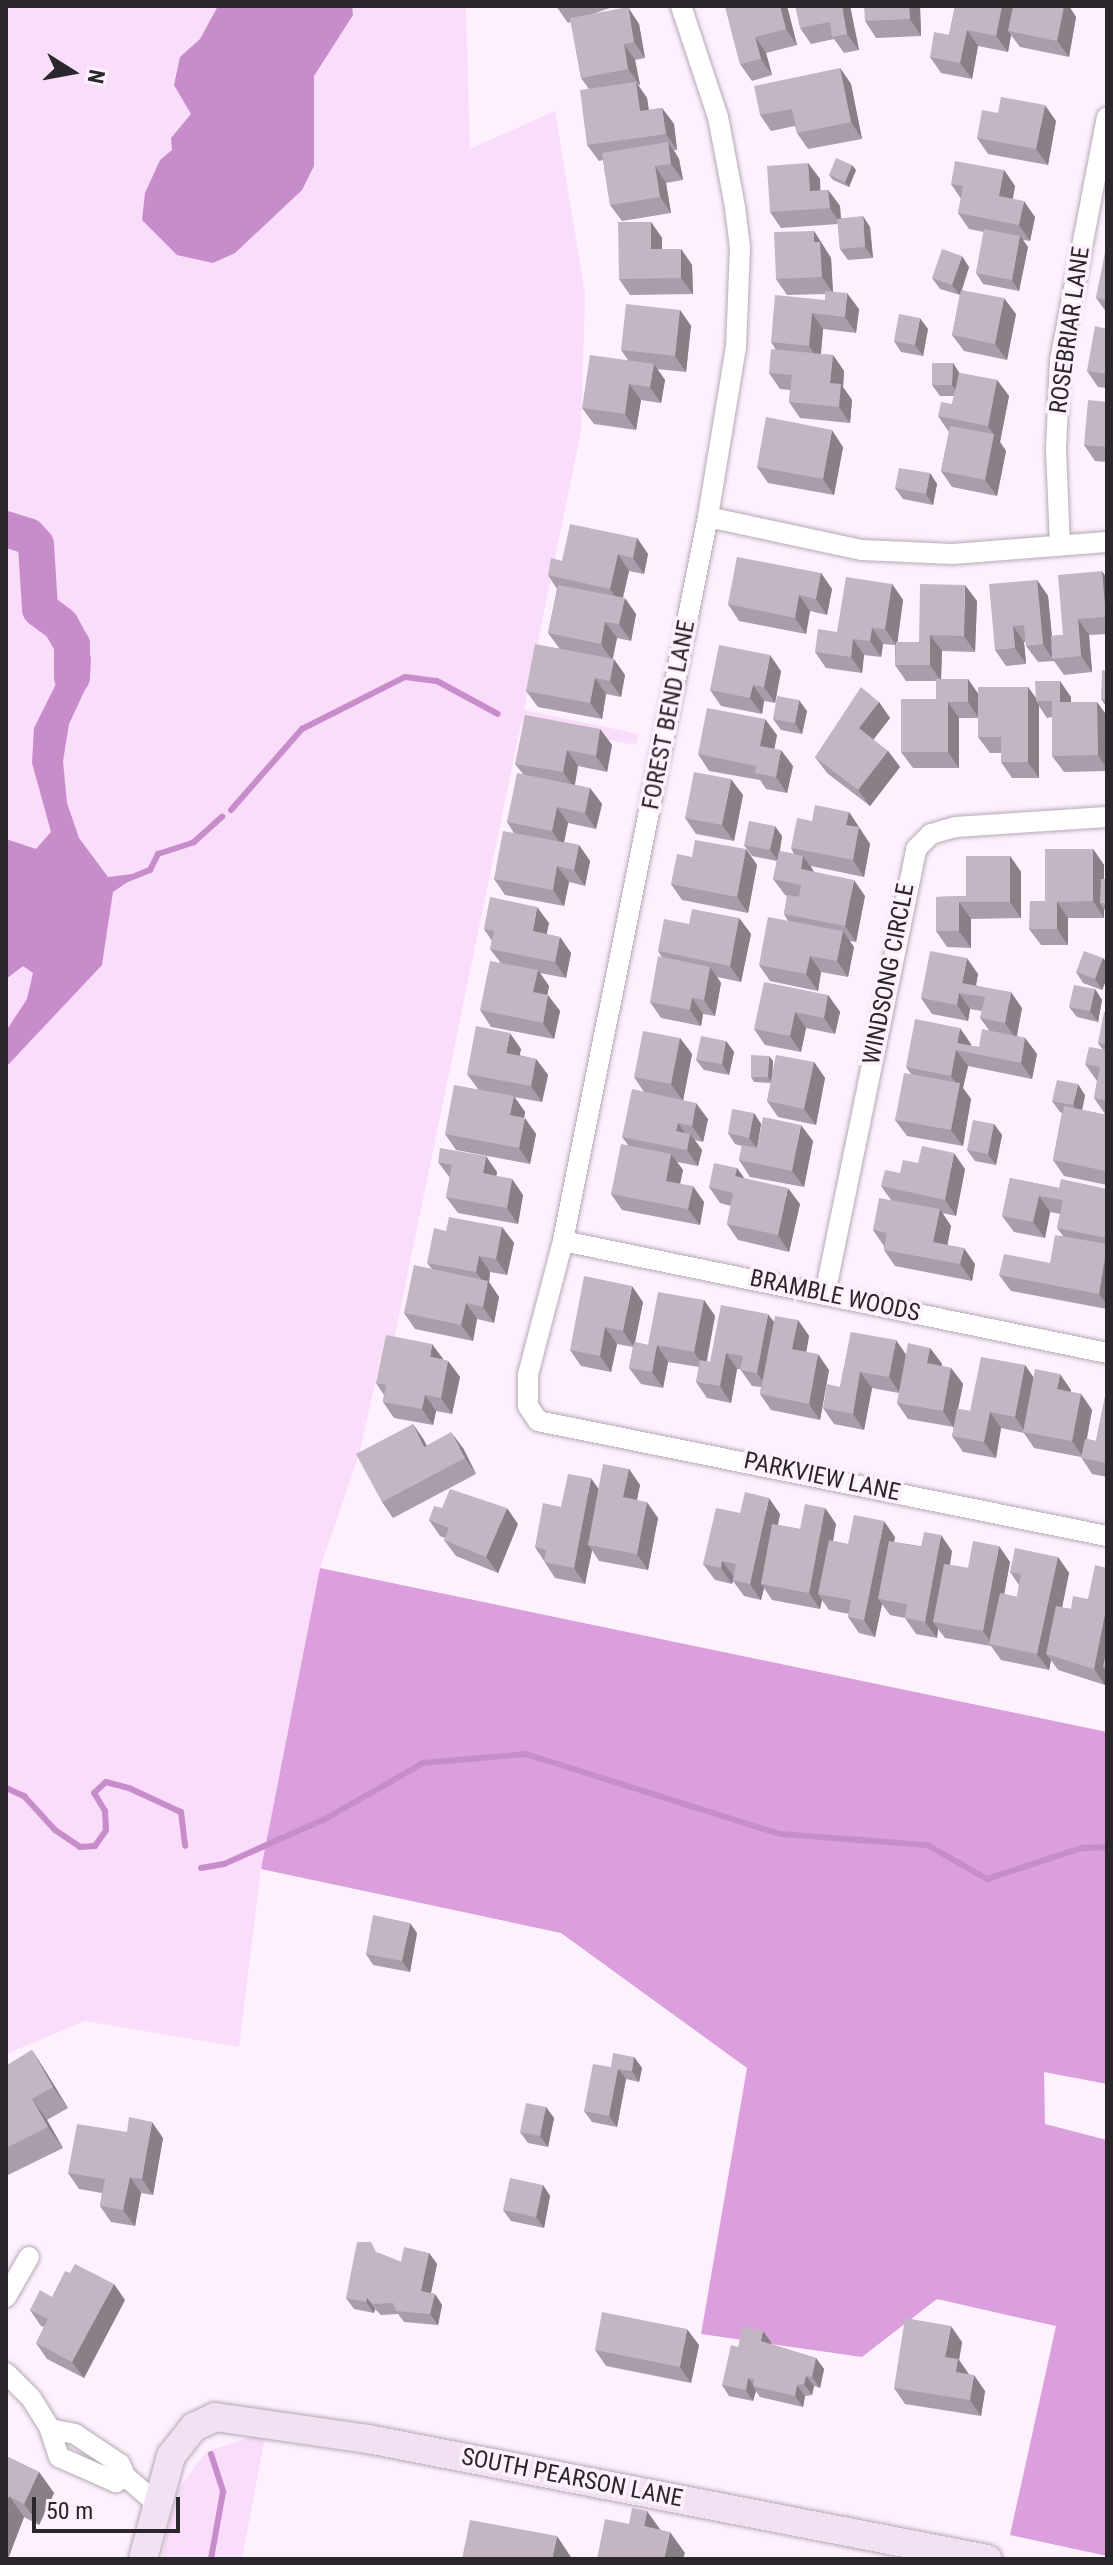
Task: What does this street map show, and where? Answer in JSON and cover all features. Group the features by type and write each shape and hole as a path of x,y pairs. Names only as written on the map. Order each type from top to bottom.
{"street":[{"name":"FOREST BEND LANE","path":"538,1421 528,1406 528,1374 563,1241 708,517 736,347 740,248 718,117 681,6"},
{"name":"ROSEBRIAR LANE","path":"1060,545 1056,449 1060,361 1107,118"},
{"path":"708,517 862,550 953,554 1107,542"},
{"name":"WINDSONG CIRCLE","path":"825,1294 916,849 931,834 955,827 1107,817"},
{"name":"BRAMBLE WOODS","path":"563,1241 1107,1353"},
{"name":"PARKVIEW LANE","path":"538,1421 1107,1536"},
{"path":"6,2297 29,2257"},
{"path":"6,2373 31,2398 50,2429 59,2457 116,2482 125,2476 155,2502 143,2559"},
{"name":"SOUTH PEARSON LANE","path":"155,2502 171,2456 194,2427 215,2417 243,2418 987,2559"}],"shaded area":[{"path":"6,6 466,6 470,149 555,111 585,294 581,431 524,710 639,734 636,745 521,724 393,1345 384,1344 359,1455 320,1568 261,1869 239,2047 85,2021 6,2054"},
{"path":"218,6 352,6 353,15 314,76 314,166 302,190 235,253 213,263 177,255 142,220 145,193 160,160 172,150 171,138 191,114 174,85 180,57 200,39"},
{"path":"66,631 81,632 91,657 90,679 69,724 63,761 67,803 79,838 108,877 132,874 132,879 113,892 102,965 6,1067 6,1031 27,999 33,973 23,966 6,979 6,839 36,849 51,832 32,763 34,728 61,674 59,647"},
{"path":"320,1568 1107,1732 1107,2084 1044,2072 1045,2124 1107,2140 1107,2556 1010,2535 1056,2326 937,2299 862,2357 701,2334 747,2068 561,1933 261,1869"},
{"path":"266,2432 242,2559 162,2559 175,2494 206,2452"}],"building":[{"path":"725,6 780,6 786,29 755,37 761,59 740,64"},
{"path":"795,6 842,6 847,34 832,37 830,22 800,28"},
{"path":"864,6 909,6 910,19 865,21"},
{"path":"955,6 1002,6 996,36 967,30 960,63 930,57 934,32 949,35"},
{"path":"1013,6 1064,6 1057,41 1008,31"},
{"path":"628,7 634,42 624,44 628,69 581,78 570,18"},
{"path":"840,68 851,122 797,133 792,109 760,115 754,86"},
{"path":"636,82 640,111 662,108 666,134 587,145 580,90"},
{"path":"1001,97 1045,105 1036,149 977,138 982,110 998,113"},
{"path":"668,142 671,164 655,166 660,197 610,205 602,153"},
{"path":"836,158 852,165 845,182 829,175"},
{"path":"955,161 1004,170 999,196 1024,201 1019,225 958,213 963,186 951,184"},
{"path":"808,163 810,191 828,190 830,208 770,212 767,166"},
{"path":"863,216 865,247 840,249 837,219"},
{"path":"618,222 651,222 651,249 681,249 681,278 619,279"},
{"path":"984,229 1020,236 1012,280 976,273"},
{"path":"814,231 814,242 820,242 822,277 776,279 774,232"},
{"path":"942,249 962,256 952,285 932,278"},
{"path":"1107,252 1107,300 1096,298"},
{"path":"961,290 1004,298 995,344 952,335"},
{"path":"825,291 847,293 845,317 812,313 809,346 771,342 775,295 825,300"},
{"path":"626,304 680,310 675,356 621,350"},
{"path":"899,314 920,318 915,345 894,341"},
{"path":"1095,326 1107,329 1107,374 1087,371"},
{"path":"771,349 833,355 830,383 841,384 839,407 789,402 792,375 769,373"},
{"path":"590,355 654,364 650,387 629,384 625,414 582,408"},
{"path":"932,363 953,363 952,385 932,385"},
{"path":"959,373 997,380 988,426 938,416 941,402 952,404"},
{"path":"1088,400 1107,402 1107,447 1084,445"},
{"path":"766,417 832,430 823,479 757,467"},
{"path":"950,426 994,434 985,480 941,471"},
{"path":"899,468 930,473 926,494 895,488"},
{"path":"570,524 637,538 633,558 618,554 610,589 548,575 551,558 562,561"},
{"path":"737,557 821,573 816,599 799,595 795,618 728,604"},
{"path":"1102,571 1106,617 1078,619 1081,656 1052,659 1051,636 1063,635 1058,575"},
{"path":"846,577 892,584 885,629 872,628 870,641 853,639 851,657 815,652 818,629 837,632"},
{"path":"1037,580 1043,644 1026,646 1024,625 1013,626 1015,648 995,650 989,584"},
{"path":"920,584 965,585 964,636 930,635 930,665 895,665 896,642 919,642"},
{"path":"558,585 625,598 619,624 605,622 601,644 548,633"},
{"path":"535,644 614,659 610,681 595,678 590,703 526,691"},
{"path":"719,645 770,655 764,687 753,685 750,698 710,690"},
{"path":"1102,670 1107,671 1107,700 1101,699"},
{"path":"936,679 968,679 968,702 948,702 948,752 901,752 901,699 936,699"},
{"path":"1035,681 1060,681 1060,702 1097,702 1098,755 1052,756 1052,701 1036,701"},
{"path":"861,687 879,702 859,728 888,751 858,790 815,757"},
{"path":"978,687 1028,687 1028,762 1001,762 1001,737 978,737"},
{"path":"777,696 799,700 795,723 773,719"},
{"path":"707,708 765,719 760,746 781,750 776,777 755,773 756,766 698,754"},
{"path":"525,715 600,729 596,756 567,750 563,772 515,764"},
{"path":"694,772 731,779 722,825 685,818"},
{"path":"517,773 590,788 585,813 557,807 552,831 507,822"},
{"path":"815,805 849,812 846,825 859,827 853,860 791,848 797,818 812,821"},
{"path":"749,821 775,826 770,850 744,845"},
{"path":"503,831 579,845 574,870 557,866 553,890 494,879"},
{"path":"695,840 746,849 737,897 671,884 677,854 692,857"},
{"path":"1045,849 1093,849 1093,901 1057,902 1057,929 1029,929 1030,901 1045,901"},
{"path":"779,851 803,856 801,869 854,880 845,926 784,914 787,895 799,897 801,885 773,879"},
{"path":"966,856 1010,856 1010,902 959,902 959,931 936,931 936,897 966,896"},
{"path":"1101,879 1107,879 1107,904 1100,903"},
{"path":"490,897 537,907 533,931 560,937 555,962 490,949 494,931 484,929"},
{"path":"692,909 739,918 730,966 658,951 664,919 689,924"},
{"path":"768,917 843,931 837,961 810,956 806,974 759,965"},
{"path":"930,951 967,958 962,983 1011,992 1005,1023 980,1018 985,997 959,993 957,1005 921,998"},
{"path":"1084,951 1103,958 1095,979 1076,972"},
{"path":"658,956 710,967 704,1000 692,998 690,1010 650,1002"},
{"path":"490,961 538,970 533,992 548,995 543,1023 480,1010"},
{"path":"764,982 828,995 824,1018 795,1012 790,1036 754,1029"},
{"path":"1074,985 1095,989 1090,1011 1069,1007"},
{"path":"1104,1012 1107,1012 1107,1044 1098,1043"},
{"path":"915,1019 960,1028 957,1043 979,1047 982,1029 1025,1038 1021,1063 956,1050 951,1076 906,1067"},
{"path":"476,1026 510,1033 506,1053 536,1059 531,1086 467,1074"},
{"path":"643,1031 680,1038 671,1084 634,1077"},
{"path":"701,1036 726,1041 722,1064 696,1060"},
{"path":"1089,1047 1107,1050 1107,1101 1094,1098 1100,1067 1085,1064"},
{"path":"751,1055 769,1056 768,1077 751,1077"},
{"path":"776,1055 814,1062 804,1109 767,1101"},
{"path":"904,1073 960,1083 951,1130 895,1120"},
{"path":"1057,1080 1078,1084 1073,1105 1052,1101"},
{"path":"454,1085 514,1096 510,1115 525,1118 519,1148 445,1134"},
{"path":"632,1089 696,1103 692,1126 678,1123 676,1131 690,1134 687,1150 622,1137"},
{"path":"1064,1106 1107,1115 1106,1171 1053,1160"},
{"path":"732,1109 754,1113 749,1138 728,1133"},
{"path":"763,1117 801,1125 792,1171 739,1160 742,1145 757,1148"},
{"path":"973,1120 994,1124 988,1154 967,1150"},
{"path":"621,1144 671,1154 666,1181 693,1186 688,1209 611,1194"},
{"path":"922,1146 954,1153 945,1200 881,1186 885,1170 900,1173 903,1160 918,1163"},
{"path":"440,1148 486,1156 483,1173 512,1179 507,1208 446,1197 452,1165 438,1162"},
{"path":"714,1163 737,1168 735,1176 788,1188 778,1235 727,1224 733,1193 709,1187"},
{"path":"1010,1178 1059,1188 1061,1179 1107,1189 1107,1238 1057,1228 1063,1200 1039,1196 1033,1222 1002,1216"},
{"path":"879,1198 940,1209 933,1242 964,1248 960,1264 884,1250 887,1233 873,1230"},
{"path":"449,1217 502,1227 496,1259 479,1256 476,1272 427,1263 434,1228 446,1231"},
{"path":"1055,1235 1107,1244 1099,1294 999,1275 1004,1254 1050,1263"},
{"path":"414,1265 488,1281 483,1307 466,1303 461,1325 404,1313"},
{"path":"584,1276 632,1286 623,1331 605,1327 600,1356 570,1350"},
{"path":"658,1292 704,1300 694,1352 657,1345 652,1372 629,1368 634,1342 648,1345"},
{"path":"721,1305 768,1314 757,1373 740,1370 743,1356 726,1353 720,1386 696,1382 700,1360 710,1362"},
{"path":"775,1316 798,1320 792,1349 818,1354 809,1404 760,1394"},
{"path":"851,1332 896,1340 889,1377 860,1372 853,1414 823,1408 827,1384 840,1387"},
{"path":"386,1335 432,1344 430,1357 448,1361 441,1398 425,1395 422,1409 383,1402 386,1385 376,1383"},
{"path":"908,1343 930,1348 927,1363 951,1368 943,1411 897,1403"},
{"path":"981,1357 1025,1365 1015,1417 990,1412 984,1442 952,1436 957,1409 970,1411"},
{"path":"1035,1369 1060,1374 1057,1389 1081,1394 1072,1441 1023,1432"},
{"path":"1107,1387 1107,1463 1081,1458 1085,1439 1096,1441"},
{"path":"413,1424 424,1447 451,1432 465,1458 382,1502 356,1454"},
{"path":"603,1464 629,1469 623,1497 647,1502 637,1554 588,1545"},
{"path":"568,1474 591,1478 574,1568 544,1562 546,1550 535,1547 543,1503 561,1507"},
{"path":"450,1489 507,1508 486,1557 444,1540 449,1528 429,1520 434,1506 442,1508"},
{"path":"745,1492 769,1498 750,1584 733,1580 736,1564 722,1561 721,1568 703,1564 716,1508 740,1513"},
{"path":"805,1504 825,1508 809,1593 761,1584 772,1524 800,1529"},
{"path":"854,1515 884,1521 864,1620 848,1617 851,1600 818,1594 829,1540 848,1544"},
{"path":"924,1532 941,1535 925,1622 905,1618 907,1604 878,1599 889,1541 921,1547"},
{"path":"973,1541 999,1546 983,1631 933,1622 944,1564 968,1568"},
{"path":"1015,1548 1058,1557 1037,1654 989,1644 1000,1593 1017,1597 1021,1574 1010,1572"},
{"path":"1095,1565 1107,1568 1107,1604 1094,1669 1046,1654 1056,1606 1071,1609 1073,1596 1088,1599"},
{"path":"1107,1647 1107,1668 1103,1667"},
{"path":"373,1915 410,1923 402,1961 366,1954"},
{"path":"32,2050 53,2087 32,2099 48,2127 6,2148 6,2066"},
{"path":"613,2053 634,2057 632,2071 618,2069 609,2116 584,2111 593,2064 611,2067"},
{"path":"526,2103 546,2107 540,2136 520,2132"},
{"path":"129,2117 152,2122 142,2179 130,2177 123,2210 100,2206 105,2179 68,2173 77,2124 127,2132"},
{"path":"510,2178 543,2185 536,2217 503,2210"},
{"path":"357,2242 371,2242 376,2252 401,2262 404,2247 429,2253 421,2291 435,2294 430,2314 396,2311 393,2303 373,2304 367,2298 366,2302 346,2298"},
{"path":"75,2264 114,2284 72,2362 36,2343 48,2319 30,2310 40,2290 52,2297 65,2271 70,2273"},
{"path":"602,2312 687,2329 680,2367 595,2350"},
{"path":"905,2318 951,2326 945,2357 958,2359 956,2372 974,2375 970,2400 894,2388"},
{"path":"743,2327 763,2331 761,2341 816,2358 812,2377 806,2376 804,2384 797,2385 795,2396 753,2386 754,2379 748,2378 746,2390 722,2385 731,2345 738,2347"},
{"path":"6,2456 39,2472 24,2504 9,2496 6,2505"},
{"path":"632,2508 647,2511 644,2526 670,2532 664,2559 597,2559 605,2519 629,2524"},
{"path":"470,2520 557,2536 552,2559 462,2559"}],"waterway":[{"path":"6,529 28,536 36,545 40,609 61,625 72,645 72,677"},
{"path":"231,810 302,729 405,677 437,681 498,714"},
{"path":"125,880 150,870 158,854 194,842 222,817"},
{"path":"201,1868 224,1864 325,1819 423,1763 526,1754 780,1834 927,1845 987,1879 1082,1848 1107,1847"},
{"path":"6,1788 24,1796 55,1830 80,1847 95,1846 106,1830 105,1811 94,1793 106,1782 129,1788 181,1812 185,1846"},
{"path":"211,2454 223,2492 211,2559"}]}
